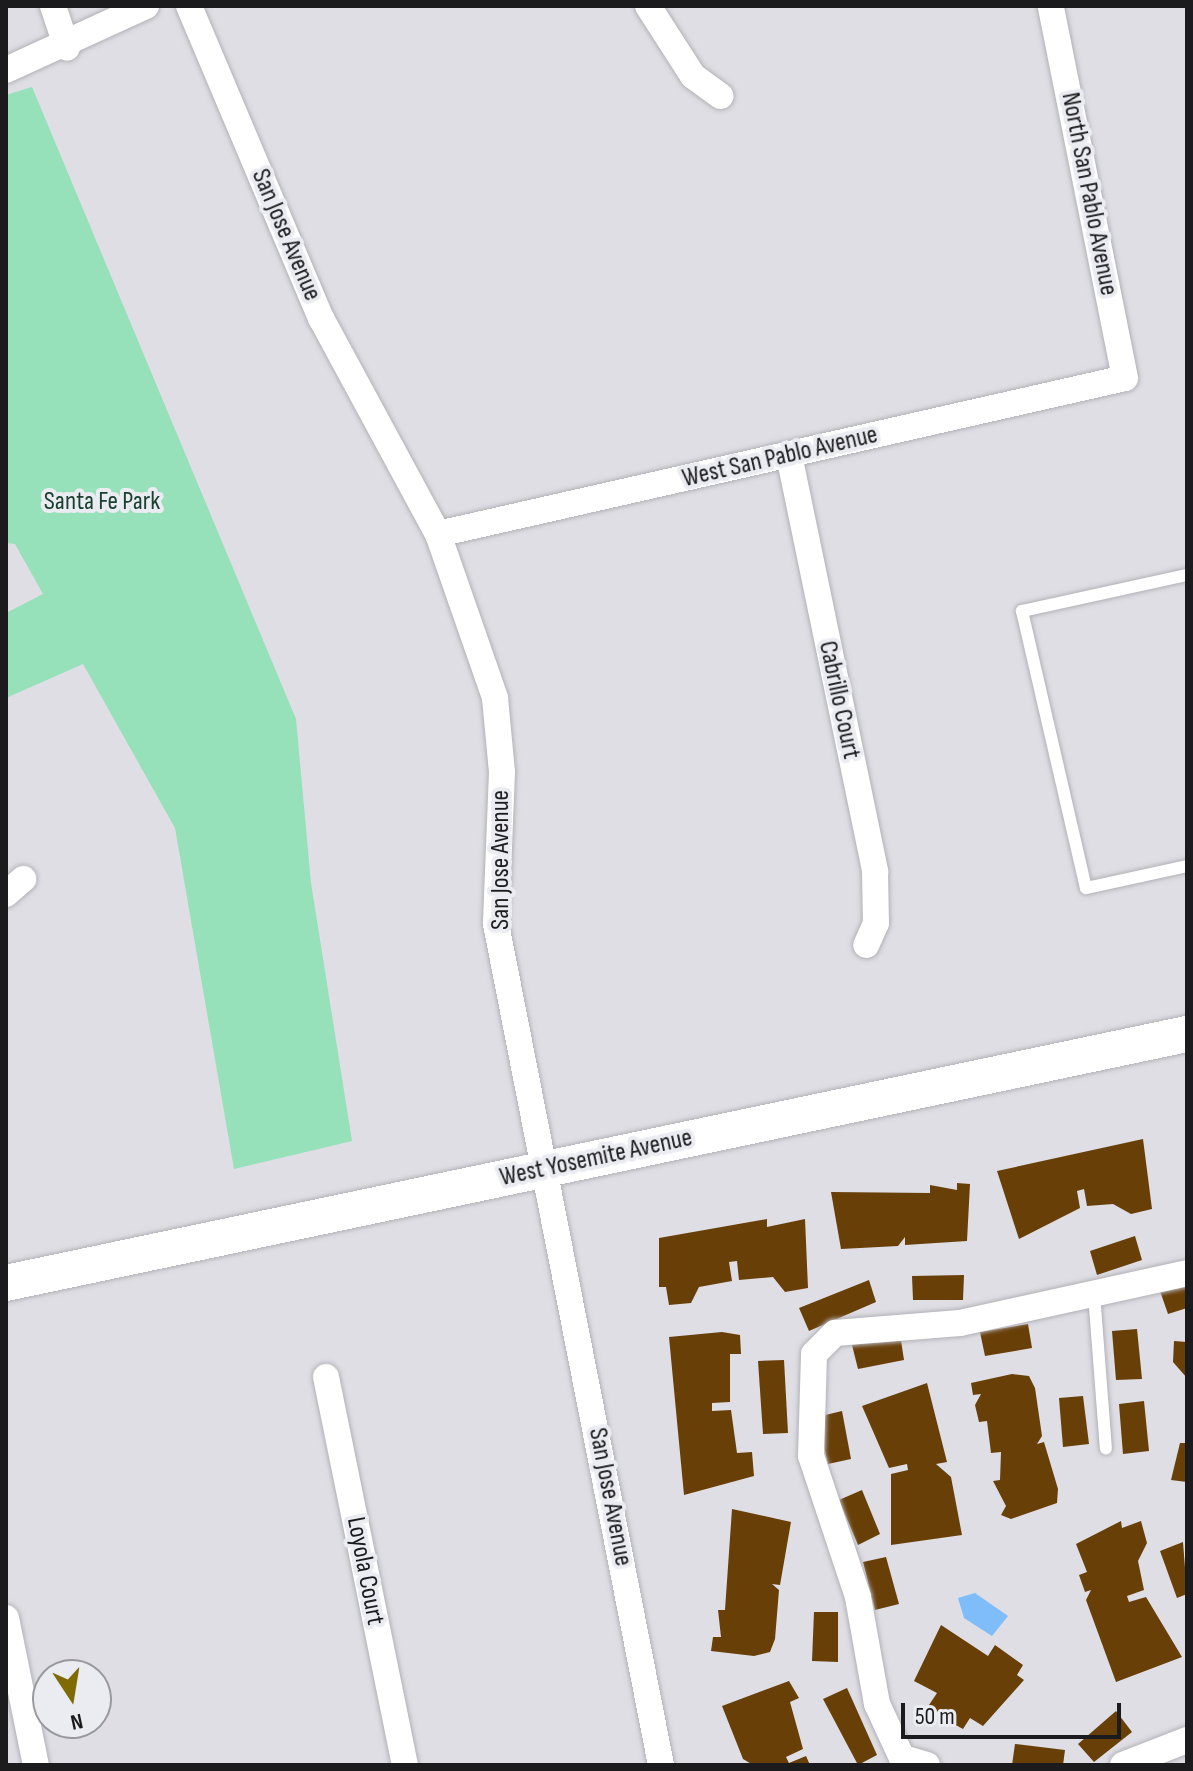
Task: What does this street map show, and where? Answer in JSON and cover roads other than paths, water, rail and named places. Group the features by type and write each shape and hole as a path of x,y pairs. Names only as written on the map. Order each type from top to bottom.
{"main road":[{"name":"West Yosemite Avenue","path":"6,1283 1187,1034"}],"street":[{"path":"53,6 67,48"},
{"path":"6,70 67,48 146,6"},
{"name":"San Jose Avenue","path":"189,6 321,318 438,534 495,698 502,772 496,924 547,1168 661,1765"},
{"path":"648,6 693,76 721,96"},
{"name":"North San Pablo Avenue","path":"1051,6 1122,379"},
{"name":"West San Pablo Avenue","path":"438,534 1122,379"},
{"name":"Cabrillo Court","path":"789,455 875,872 876,923 866,945"},
{"path":"927,1765 902,1758 877,1704 858,1597 811,1456 814,1354 835,1333 960,1323 1187,1273"},
{"name":"Loyola Court","path":"326,1377 405,1765"},
{"path":"6,1618 36,1765"},
{"path":"1123,1765 1187,1740"}],"lane":[{"path":"1187,575 1022,611 1086,888 1187,866"},
{"path":"1094,1294 1106,1449"}],"water":[{"path":"975,1593 1008,1616 992,1636 964,1618 958,1598"}],"park label":[{"name":"Santa Fe Park","path":"102,502"}]}
